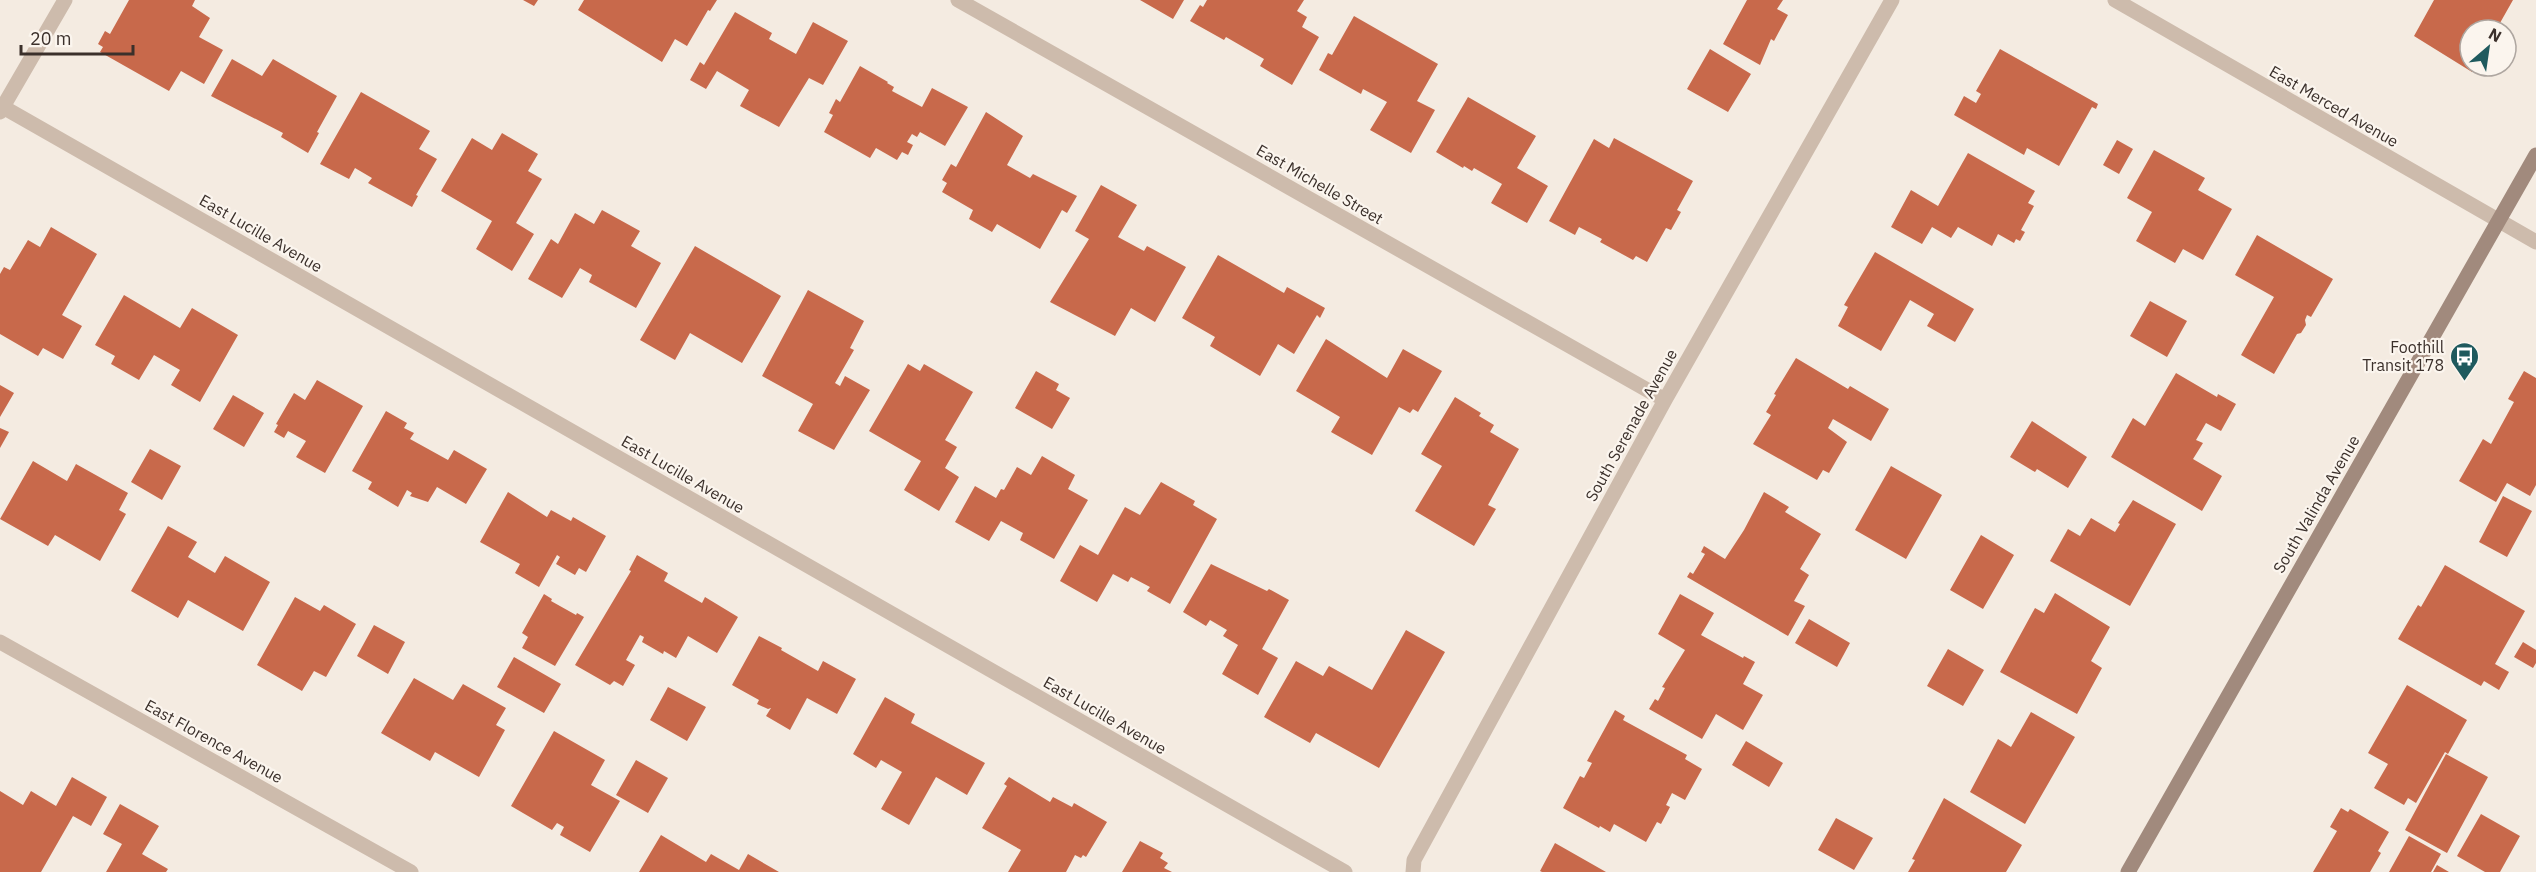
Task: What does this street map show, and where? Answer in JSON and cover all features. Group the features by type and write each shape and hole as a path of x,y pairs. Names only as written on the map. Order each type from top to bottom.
{"main road":[{"name":"South Valinda Avenue","path":"2128,872 2536,155"}],"street":[{"path":"2,110 65,0"},
{"name":"East Michelle Street","path":"958,0 1665,400"},
{"name":"South Serenade Avenue","path":"1413,872 1414,860 1665,400 1892,0"},
{"name":"East Merced Avenue","path":"2115,0 2536,242"},
{"name":"East Lucille Avenue","path":"2,110 1345,872"},
{"name":"East Florence Avenue","path":"0,642 411,872"}],"building":[{"path":"129,0 195,0 192,6 210,18 199,37 223,50 204,84 181,71 169,91 100,52 103,47 98,44 105,31 110,34"},
{"path":"523,0 538,0 534,6"},
{"path":"584,0 717,0 710,11 708,10 687,46 675,39 662,62 578,10"},
{"path":"1140,0 1184,0 1173,19"},
{"path":"1207,0 1304,0 1297,11 1307,17 1302,27 1319,37 1292,85 1260,66 1264,59 1226,37 1224,40 1190,21 1200,5 1203,7"},
{"path":"1747,0 1783,0 1777,9 1788,15 1774,41 1771,39 1760,65 1723,44"},
{"path":"2434,0 2513,0 2503,18 2458,18 2458,63 2414,36"},
{"path":"735,12 772,33 769,39 796,54 813,22 848,41 823,85 809,78 779,127 740,106 749,90 717,71 706,89 690,80 700,62 704,65"},
{"path":"1354,16 1438,64 1417,101 1435,110 1411,153 1370,130 1387,102 1363,89 1361,94 1319,70 1328,53 1332,55"},
{"path":"1710,49 1751,74 1728,112 1687,89"},
{"path":"2000,49 2098,104 2096,109 2092,107 2059,166 2027,148 2024,155 1954,115 1964,96 1976,103 1981,94 1976,91"},
{"path":"232,59 262,76 273,59 337,96 308,153 281,137 283,133 211,96"},
{"path":"860,66 888,82 894,87 892,91 922,107 932,88 968,107 945,146 920,132 917,137 912,134 907,142 913,145 908,155 902,152 897,160 876,148 870,158 824,132 833,115 829,113 836,99 840,102"},
{"path":"361,92 430,131 419,149 437,159 416,195 418,196 412,207 368,183 372,178 355,168 349,179 320,164"},
{"path":"1468,97 1536,136 1517,168 1548,186 1527,223 1491,203 1502,184 1474,168 1472,171 1464,166 1463,168 1436,152"},
{"path":"986,112 1023,136 1007,165 1030,178 1033,174 1077,196 1067,213 1062,210 1040,249 997,224 992,232 969,219 973,210 942,192 947,183 942,180 951,164 956,167"},
{"path":"502,133 538,154 528,171 542,179 516,223 534,234 512,271 476,249 492,221 441,191 472,138 492,150"},
{"path":"1614,138 1693,181 1677,210 1681,212 1671,230 1666,228 1647,262 1636,256 1633,260 1600,242 1602,239 1579,227 1575,235 1549,221 1594,139 1609,148"},
{"path":"2117,140 2133,149 2119,174 2103,165"},
{"path":"2154,150 2205,178 2198,190 2232,209 2203,260 2183,249 2175,263 2136,241 2152,212 2127,198"},
{"path":"1968,153 2035,191 2028,203 2034,206 2021,230 2025,232 2020,241 2016,239 2014,243 1998,234 1992,246 1958,227 1951,238 1932,227 1922,244 1891,227 1911,190 1938,206"},
{"path":"1101,185 1137,205 1118,237 1144,251 1147,246 1186,267 1155,322 1131,308 1115,336 1050,302 1089,239 1075,231"},
{"path":"602,210 640,231 631,246 661,263 636,308 589,282 592,275 580,268 562,298 528,279 551,239 558,244 575,213 594,224"},
{"path":"51,227 97,254 62,315 82,326 63,359 43,348 38,356 0,334 0,274 4,267 10,270 28,240 40,247"},
{"path":"2257,235 2333,279 2311,317 2307,315 2306,325 2301,333 2297,334 2274,374 2241,355 2274,297 2235,275"},
{"path":"695,246 781,296 742,363 690,333 675,360 640,340"},
{"path":"1875,252 1974,309 1955,342 1927,326 1934,314 1910,300 1881,351 1838,326 1848,307 1844,305"},
{"path":"1218,255 1284,293 1287,287 1325,308 1320,318 1317,315 1294,354 1278,344 1260,376 1210,346 1215,337 1182,318"},
{"path":"808,290 864,321 850,348 854,350 835,383 840,386 845,376 870,390 834,450 798,431 813,404 762,376"},
{"path":"124,295 180,328 192,308 238,335 200,402 171,385 180,370 154,355 139,380 111,364 115,356 95,345"},
{"path":"2150,301 2187,321 2167,357 2130,336"},
{"path":"1326,339 1387,378 1403,349 1442,371 1418,412 1413,409 1410,413 1399,407 1372,455 1331,432 1340,417 1296,391"},
{"path":"1796,358 1848,389 1850,386 1889,409 1871,441 1833,419 1828,428 1847,442 1829,473 1823,470 1817,480 1753,444 1771,415 1766,412 1776,395 1774,394"},
{"path":"908,364 920,371 924,364 973,392 945,440 957,447 945,468 959,477 939,511 904,490 921,461 869,431"},
{"path":"1036,371 1059,384 1056,390 1070,398 1052,429 1015,408"},
{"path":"2524,371 2536,378 2536,485 2530,496 2507,483 2496,502 2459,481 2483,439 2491,444 2514,402 2508,399"},
{"path":"2176,373 2217,397 2218,394 2236,404 2221,431 2206,423 2196,440 2203,443 2193,459 2222,476 2202,511 2111,457 2133,418 2145,426"},
{"path":"317,380 363,406 325,473 296,457 306,441 288,431 284,438 274,432 278,425 276,424 294,393 305,400"},
{"path":"0,385 14,393 0,417"},
{"path":"233,395 264,413 244,447 213,429"},
{"path":"1455,397 1481,413 1479,416 1494,425 1490,432 1519,449 1488,505 1496,509 1474,546 1415,511 1442,466 1421,454"},
{"path":"386,411 407,423 404,428 414,433 410,439 448,460 454,450 487,469 466,504 437,487 428,502 410,496 412,493 407,490 398,507 368,489 372,482 352,471"},
{"path":"2032,421 2087,457 2068,488 2037,469 2035,472 2010,457"},
{"path":"0,428 9,432 0,448"},
{"path":"150,449 181,466 162,500 131,482"},
{"path":"1042,456 1075,475 1068,489 1088,500 1054,559 1020,540 1023,533 1001,521 989,541 955,522 975,486 996,498 1001,489 1004,490 1017,467 1031,475"},
{"path":"33,461 67,481 76,464 128,493 119,510 126,514 100,561 55,535 48,546 0,519"},
{"path":"1891,466 1942,495 1906,559 1855,530"},
{"path":"1161,482 1195,501 1193,505 1217,519 1170,604 1147,591 1150,587 1131,577 1128,582 1113,574 1097,602 1060,581 1080,545 1098,555 1125,507 1140,515"},
{"path":"508,492 547,517 551,510 571,521 573,517 606,536 586,572 579,568 575,575 556,564 560,557 557,555 539,587 515,573 520,564 480,542"},
{"path":"1764,492 1789,507 1785,512 1821,534 1800,569 1809,575 1794,601 1805,606 1788,636 1687,577 1690,572 1693,574 1705,554 1701,552 1704,546 1725,559 1744,530"},
{"path":"2503,496 2532,511 2507,557 2479,542"},
{"path":"2133,500 2176,524 2130,606 2050,561 2068,529 2080,536 2091,518 2115,532"},
{"path":"168,526 197,542 188,557 215,573 225,556 270,582 243,631 188,600 178,618 131,591"},
{"path":"1981,535 2014,555 1983,609 1950,590"},
{"path":"637,555 668,573 664,581 702,603 705,597 738,617 717,653 688,636 676,658 664,651 663,654 642,642 644,637 640,635 626,660 635,665 623,686 614,681 610,685 575,665 631,571 629,570"},
{"path":"1211,564 1289,600 1262,649 1278,658 1258,695 1222,674 1238,645 1223,636 1227,630 1210,620 1206,626 1183,612"},
{"path":"2445,565 2525,611 2495,664 2509,672 2499,690 2484,681 2481,686 2398,639 2418,605 2421,607"},
{"path":"2055,593 2110,627 2091,661 2102,668 2077,714 2000,672 2035,608 2044,613"},
{"path":"544,594 552,599 551,601 584,617 555,666 522,648 528,637 522,633"},
{"path":"1680,594 1714,613 1701,635 1755,662 1743,684 1763,695 1743,730 1716,714 1702,739 1649,709 1655,699 1658,701 1665,688 1662,687 1685,650 1658,634"},
{"path":"295,597 320,611 324,605 356,624 326,677 314,671 302,691 257,665"},
{"path":"1809,619 1850,643 1837,667 1795,643"},
{"path":"374,625 405,642 388,674 357,656"},
{"path":"1406,630 1445,652 1379,768 1316,733 1310,743 1264,717 1296,661 1323,676 1329,666 1372,690"},
{"path":"759,636 818,671 823,661 856,679 837,714 807,698 790,730 766,716 771,708 757,704 759,700 732,685"},
{"path":"2523,642 2536,650 2536,663 2533,668 2514,657"},
{"path":"1948,649 1984,670 1963,706 1927,686"},
{"path":"514,657 561,684 544,713 497,687"},
{"path":"414,678 453,700 463,684 506,708 496,725 505,730 479,777 435,752 430,761 381,733"},
{"path":"2407,685 2467,720 2448,754 2445,752 2416,803 2408,798 2404,805 2374,788 2388,764 2368,753"},
{"path":"668,687 706,707 687,741 650,720"},
{"path":"885,697 915,714 911,723 985,763 967,795 936,777 909,825 881,809 902,772 881,760 876,768 853,754"},
{"path":"1615,710 1625,716 1623,720 1687,755 1685,759 1702,769 1685,800 1672,793 1666,805 1670,807 1661,824 1657,822 1646,842 1614,824 1610,832 1600,826 1599,828 1563,808 1580,776 1584,778 1592,763 1587,761"},
{"path":"2031,712 2075,737 2025,824 1970,792 1998,739 2011,747"},
{"path":"554,731 605,760 591,785 620,801 590,852 560,835 564,827 557,823 552,830 511,806"},
{"path":"1746,741 1783,763 1769,787 1732,765"},
{"path":"2446,754 2488,777 2447,853 2405,830"},
{"path":"636,760 668,778 648,813 616,795"},
{"path":"72,777 107,797 91,826 73,816 41,872 0,872 0,791 23,805 31,791 56,806"},
{"path":"1009,777 1050,802 1053,797 1072,807 1074,803 1107,822 1086,857 1083,855 1081,858 1075,855 1066,872 1008,872 1021,850 982,828 1007,786 1004,784"},
{"path":"1944,798 2022,845 2006,872 1908,872 1915,860 1912,859"},
{"path":"120,804 159,826 142,854 168,869 166,872 106,872 122,844 103,834"},
{"path":"2341,808 2348,812 2350,809 2389,832 2370,872 2313,872 2337,831 2330,827"},
{"path":"2481,814 2520,836 2500,872 2485,872 2457,856"},
{"path":"1836,818 1873,838 1854,870 1818,850"},
{"path":"661,835 706,862 711,854 739,870 748,854 779,872 639,872"},
{"path":"2409,836 2441,854 2431,872 2389,872"},
{"path":"1140,841 1163,853 1160,858 1168,863 1164,868 1172,872 1122,872"},
{"path":"1555,843 1606,872 1540,871"},
{"path":"2437,865 2449,872 2433,872"}],"place":[{"name":"Foothill Transit 178","path":"2465,382"}]}
